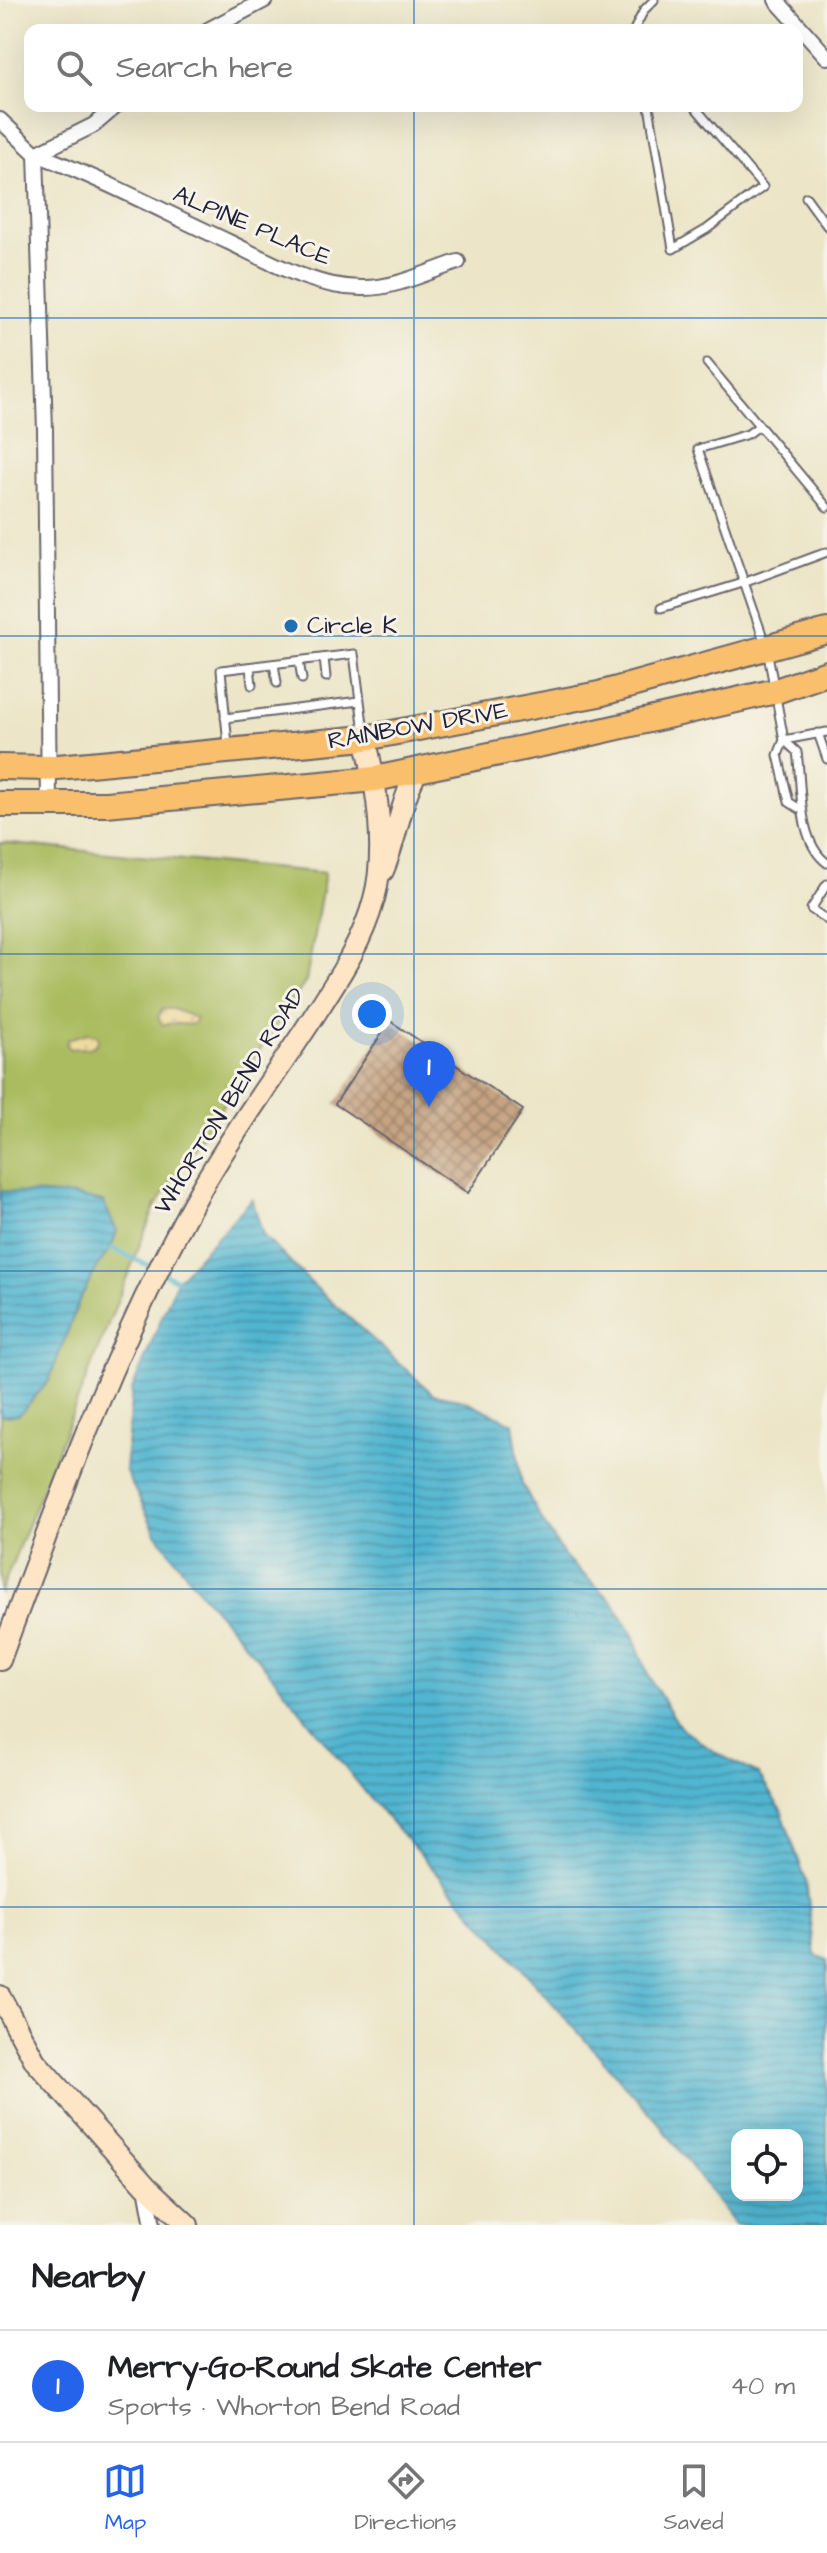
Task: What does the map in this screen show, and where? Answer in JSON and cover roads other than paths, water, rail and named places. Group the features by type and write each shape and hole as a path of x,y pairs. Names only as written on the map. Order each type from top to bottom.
{"main road":[{"name":"RAINBOW DRIVE","path":"0,767 47,768 365,738 599,694 827,631"},
{"name":"RAINBOW DRIVE","path":"0,804 106,804 375,779 776,691 827,673"},
{"name":"WHORTON BEND ROAD","path":"0,1660 98,1404 164,1260 204,1185 350,960 373,903 378,882 378,798 365,738"},
{"path":"378,882 390,854 409,786 418,770"},
{"path":"0,1996 35,2061 146,2186 188,2225"}],"street":[{"path":"219,24 265,0"},
{"path":"776,0 797,24"},
{"path":"803,30 827,57"},
{"path":"36,154 94,125 109,112"},
{"path":"0,120 36,154 45,430 49,804"},
{"name":"ALPINE PLACE","path":"36,154 74,168 295,274 337,286 363,288 393,285 458,262"},
{"path":"146,2186 153,2225"}],"lane":[{"path":"637,24 654,0"},
{"path":"650,112 673,249 707,229 763,187 699,112"},
{"path":"806,197 827,226"},
{"path":"707,363 827,507"},
{"path":"759,426 748,434 698,449 767,649 784,740 778,755 789,802 800,809"},
{"path":"661,608 743,583 827,552"},
{"path":"229,753 221,670 354,654 365,738"},
{"path":"324,658 326,677"},
{"path":"299,661 302,679"},
{"path":"274,664 277,683"},
{"path":"250,667 252,685"},
{"path":"225,718 256,710 330,701 359,701"},
{"path":"784,740 823,732 827,759"},
{"path":"784,740 797,752 801,774 800,809 818,856 827,863"},
{"path":"827,884 811,909 827,920"}],"water":[{"path":"0,1191 74,1196 103,1202 117,1231 111,1248 79,1301 49,1381 19,1415 0,1416"},
{"path":"252,1199 263,1235 433,1394 464,1400 513,1423 522,1484 565,1557 613,1602 633,1635 648,1675 680,1727 716,1753 758,1774 781,1810 806,1881 815,1955 827,1960 827,2225 735,2225 659,2123 370,1798 266,1668 200,1592 156,1533 125,1470 132,1390 177,1280"}],"waterway":[{"path":"111,1248 154,1268"},
{"path":"163,1273 177,1280"}],"place":[{"name":"Circle K","path":"291,626"},
{"name":"Merry-Go-Round Skate Center","path":"429,1107"}]}
